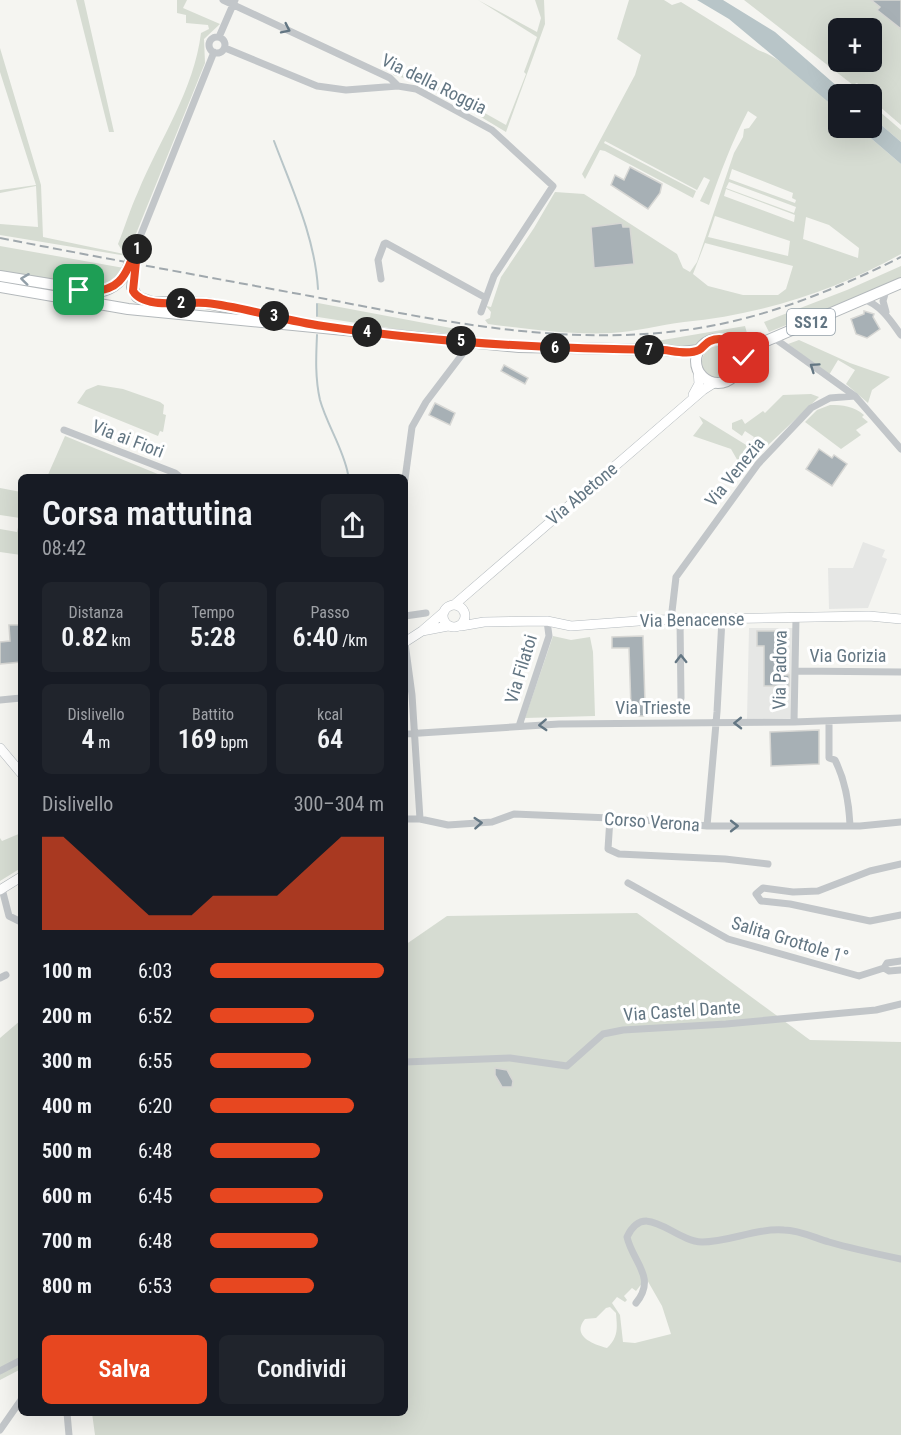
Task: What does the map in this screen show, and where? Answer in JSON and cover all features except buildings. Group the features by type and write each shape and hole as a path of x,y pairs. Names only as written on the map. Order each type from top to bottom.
{"main road":[{"path":"0,276 93,292 105,291 124,277 138,242"},
{"path":"138,242 132,286 140,299 164,303 206,303 321,326"},
{"name":"SS12","path":"697,360 711,340 726,340 733,345 745,346 759,344 901,283"},
{"path":"0,287 128,309 519,347 681,352 697,360 705,380 714,383"},
{"name":"SS12","path":"691,400 714,383 723,383 734,377 741,363 759,344"},
{"path":"733,345 739,354 741,363"},
{"path":"691,400 699,384 697,360"},
{"name":"Via Abetone","path":"472,588 691,400"},
{"path":"461,626 465,621 472,588"},
{"name":"SS12","path":"408,641 472,588"},
{"path":"453,605 461,607 465,613"},
{"path":"444,612 444,621 448,626"},
{"name":"Via Benacense","path":"465,613 484,622"},
{"name":"Via Benacense","path":"461,626 484,622 547,621 571,626 722,619 869,616 901,619"},
{"name":"SS12","path":"422,631 461,626"},
{"path":"0,748 18,769"},
{"path":"1,889 18,879"}],"street":[{"name":"Via della Roggia","path":"223,0 234,2 390,78 398,86 416,88 480,123 505,141 553,186 494,276 481,312"},
{"path":"219,37 234,2"},
{"path":"214,52 209,43 214,37 224,39 225,48"},
{"path":"225,48 317,86 346,90 398,86"},
{"path":"214,52 220,53 225,48"},
{"path":"138,242 214,52"},
{"path":"381,279 378,260 386,243 486,298"},
{"path":"886,290 883,301 888,317"},
{"path":"863,300 873,302 901,335"},
{"path":"774,338 855,396 901,449"},
{"path":"406,474 412,427 426,402 464,352"},
{"name":"Via Venezia","path":"681,698 676,577 758,464 811,408 830,398 855,396"},
{"name":"Via ai Fiori","path":"64,430 177,474"},
{"path":"408,616 426,613"},
{"name":"Via Padova","path":"794,722 796,618"},
{"path":"707,826 722,619"},
{"name":"Via Filatoi","path":"519,726 549,636 547,621"},
{"path":"408,670 415,734 420,819"},
{"name":"Via Gorizia","path":"795,671 901,672"},
{"path":"2,699 18,698"},
{"name":"Via Trieste","path":"408,734 519,726 901,718"},
{"path":"829,721 829,758 835,760 839,767 849,801 850,825"},
{"name":"Corso Verona","path":"408,819 448,825 492,822 514,814 610,818 707,826 850,825 901,822"},
{"path":"610,818 608,849 618,854 724,859 768,864"},
{"path":"901,864 870,871 826,890 794,892 763,888 756,894 761,901 790,904 859,920 875,921 901,915"},
{"name":"Salita Grottole 1°","path":"628,883 728,939 859,976 884,968"},
{"path":"1,889 9,916 18,920"},
{"path":"901,961 887,963 884,968 890,971 901,970"},
{"name":"Via Castel Dante","path":"408,1062 510,1058 567,1066 603,1034 623,1030 737,1023 876,1010 901,1004"},
{"path":"636,1303 643,1294 645,1278 627,1237 636,1223 644,1220 678,1235 702,1242 768,1230 787,1230 901,1259"},
{"path":"0,1371 18,1362"},
{"path":"0,1430 18,1404"},
{"path":"67,1416 69,1435"}],"shaded area":[{"path":"76,0 84,0 114,132 109,132"},
{"path":"177,0 187,0 183,8 220,24 204,39 205,63 127,256 0,235 0,224 38,227 36,186 0,193 0,190 36,185 0,72 0,48 41,185 43,237 124,254 118,244 130,211 184,94 201,33 209,29 208,25 186,23 186,15 177,13"},
{"path":"478,0 537,32 541,18 535,0 544,0 545,24 506,132 426,84 393,75 396,70 435,85 506,125 526,74 524,72 537,37"},
{"path":"629,0 664,0 672,5 681,2 790,68 828,101 828,138 871,138 901,164 901,254 823,290 768,307 712,319 611,333 549,331 488,324 485,320 490,318 491,312 486,306 491,307 501,277 555,192 584,194 677,254 683,268 690,272 697,262 734,153 743,137 744,129 749,128 757,117 748,111 709,205 700,201 710,180 704,177 697,190 605,141 604,143 696,191 693,198 600,150 585,179 582,174 635,75 641,55 617,39","holes":["732,169 793,193 792,198 796,200 795,203 729,179","729,182 796,207 794,213 726,188","726,189 795,215 794,222 724,196","715,216 790,241 788,256 708,237","806,217 829,225 859,248 858,258 803,239","705,243 793,266 786,289 778,295 743,295 708,286 693,274"]},
{"path":"697,0 723,0 775,32 835,84 828,84 828,102 729,19"},
{"path":"744,0 901,0 901,125 882,109 882,84 852,84 836,72 882,72 882,18 828,18 828,66"},
{"path":"882,114 901,130 901,142 882,126"},
{"path":"882,126 901,142 901,164 871,138 882,138"},
{"path":"0,246 124,268 120,276 102,288 0,272"},
{"path":"901,266 901,279 769,332 764,322 847,290"},
{"path":"318,303 467,331 465,335 395,329 318,317"},
{"path":"745,326 749,340 744,341 718,335 692,347 651,342"},
{"path":"799,340 850,363 890,377 872,390 868,403 846,384 855,370 838,360 829,375 788,344"},
{"path":"718,346 729,351 734,362 729,373 718,378 707,373 702,362 707,351"},
{"path":"98,385 123,389 160,402 164,405 163,414 166,415 163,432 160,431 158,436 77,403 86,390"},
{"path":"811,394 819,397 765,448 752,441 754,437 745,431 742,436 732,429 732,423 742,419 745,424 763,411 765,413 783,395"},
{"path":"830,405 852,408 864,415 862,417 868,422 856,430 861,435 841,449 805,422 817,410"},
{"path":"699,416 756,451 755,457 743,470 731,449 693,436 703,423"},
{"path":"65,436 158,474 48,474"},
{"path":"0,488 18,491 18,518 0,515"},
{"path":"18,527 18,555 0,552 0,529 17,532"},
{"path":"863,542 885,550 882,557 887,559 868,608 829,609 828,568 853,568"},
{"path":"749,628 793,628 792,718 747,719","holes":["757,631 788,631 788,644 776,644 778,675 788,675 788,686 764,686 764,646"]},
{"path":"553,636 571,640 590,637 593,652 595,716 525,718"},
{"path":"18,834 18,870 0,881 0,838 2,841"},
{"path":"637,913 810,1040 901,1042 901,1435 95,1435 92,1416 408,1416 408,943 447,916","holes":["646,1278 662,1306 671,1334 635,1343 623,1342 620,1315 612,1303 617,1297 625,1302 627,1300 624,1296 632,1288 636,1291","610,1307 616,1313 617,1327 614,1340 607,1348 590,1342 582,1335 581,1325 585,1319 596,1318"]},
{"path":"18,1023 18,1371 0,1380 0,1038"}],"waterway":[{"path":"274,141 308,232 318,289"},
{"path":"317,304 317,316"},
{"path":"317,335 318,392 348,474"}],"railway":[{"path":"0,238 447,321 539,333 585,335 632,335 678,331 736,321 792,304 848,282 901,257"}],"route":[{"path":"79,290 99,292 114,286 128,270 138,242 133,271 133,291 140,299 152,302 206,303 321,326 519,347 681,352 699,350 704,344 718,339 726,340 737,349 741,363 744,358"}]}
